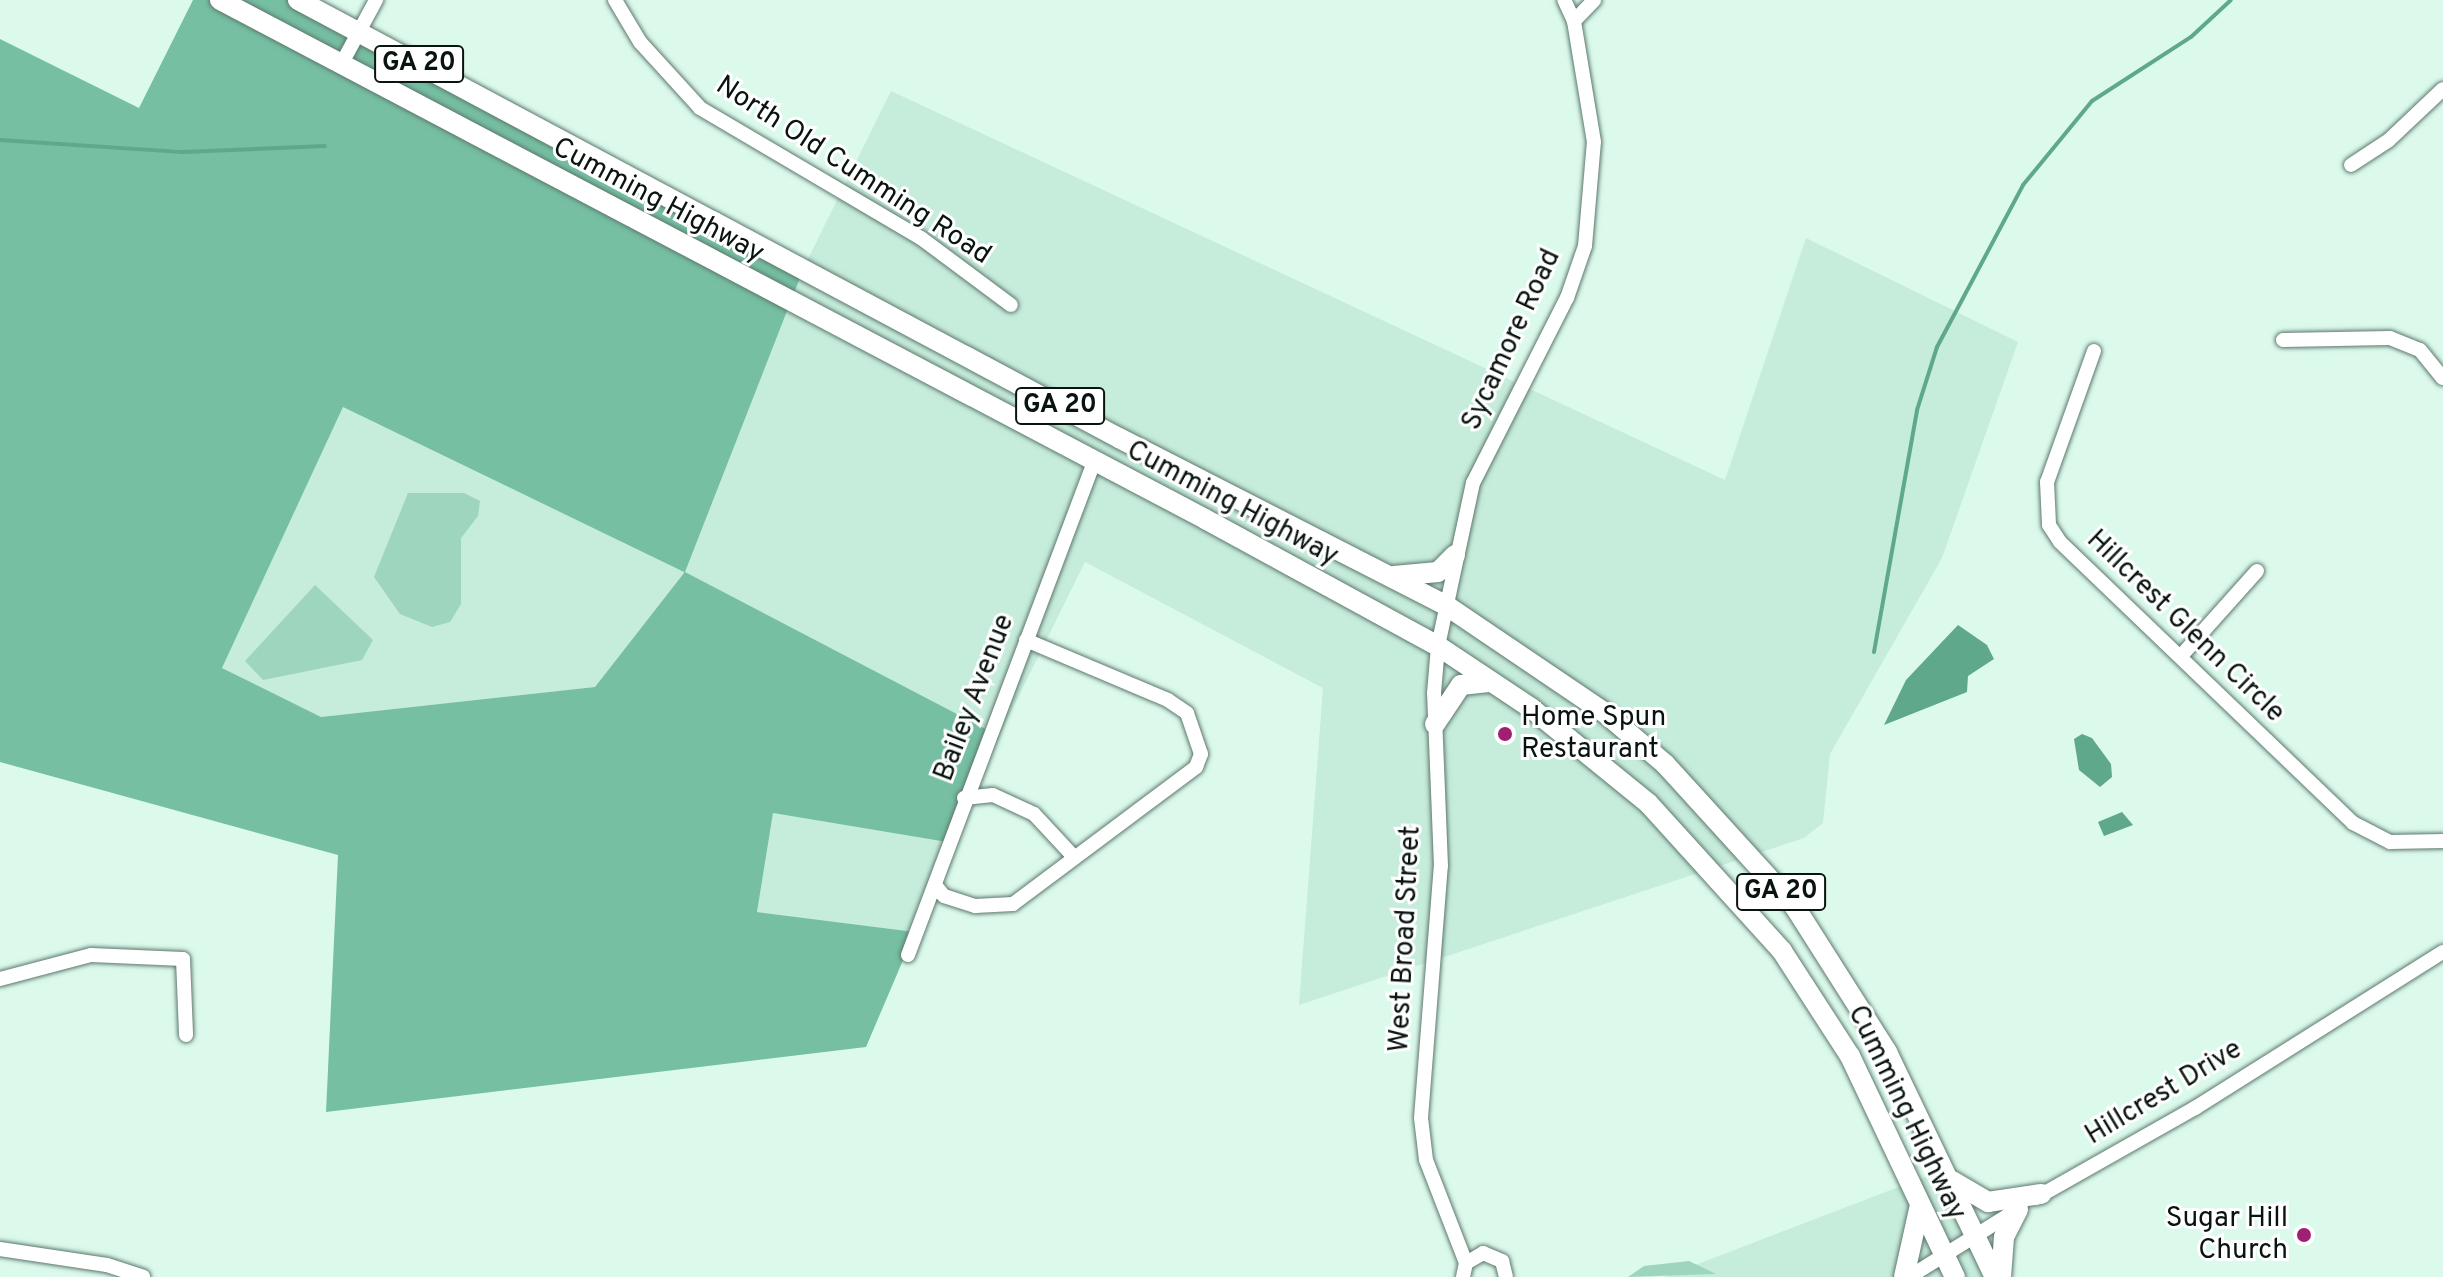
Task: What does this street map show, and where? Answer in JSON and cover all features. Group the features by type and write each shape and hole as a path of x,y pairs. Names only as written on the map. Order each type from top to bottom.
{"highway":[{"name":"Cumming Highway","path":"220,0 1438,646 1575,741 1648,803 1782,951 1850,1056 1955,1277"},
{"name":"Cumming Highway","path":"298,0 1447,606 1605,713 1665,764 1758,864 1840,973 1887,1052 1998,1277"},
{"path":"1386,575 1438,572 1455,555"},
{"path":"1435,724 1461,685 1491,682"},
{"path":"1949,1179 1986,1201 2041,1194"},
{"path":"1907,1277 1920,1205"},
{"path":"1998,1277 2004,1237 2018,1209"}],"street":[{"path":"342,63 376,0"},
{"name":"North Old Cumming Road","path":"615,0 640,42 700,108 921,238 1011,305"},
{"name":"Sycamore Road","path":"1447,606 1455,555 1473,483 1567,298 1585,246 1594,142 1574,21 1564,0"},
{"path":"1574,21 1594,0"},
{"path":"2351,165 2389,140 2443,89"},
{"path":"2283,340 2390,338 2420,350 2443,378"},
{"name":"Hillcrest Glenn Circle","path":"2094,351 2047,482 2049,525 2060,542 2353,823 2399,844 2443,841"},
{"name":"Bailey Avenue","path":"908,955 964,798 1094,462"},
{"path":"2181,656 2257,571"},
{"name":"West Broad Street","path":"1447,606 1438,646 1435,724 1441,866 1421,1118 1426,1160 1453,1221 1462,1272"},
{"path":"935,885 944,896 997,908 1046,884 1073,856 1196,767 1201,754 1187,713 1168,700 1026,640"},
{"path":"964,798 993,795 1034,814 1073,856"},
{"name":"Hillcrest Drive","path":"1907,1277 2041,1194 2195,1108 2443,952"},
{"path":"0,979 91,955 183,959 186,1035"},
{"name":"West Broad Street","path":"1453,1221 1502,1261 1506,1277"},
{"path":"0,1249 107,1265 143,1277"},
{"path":"1462,1272 1476,1254 1489,1253"}],"shaded area":[{"path":"193,0 310,0 805,265 685,572 999,736 953,843 773,813 757,912 915,932 866,1047 326,1112 338,855 0,762 0,39 139,108","holes":["343,407 684,572 595,687 321,717 222,668"]},
{"path":"891,91 1725,480 1806,238 2018,342 1942,558 1830,754 1823,823 1804,838 1299,1005 1323,688 1085,562 999,736 685,573 595,687 321,717 222,668 343,407 684,572 805,265"},
{"path":"408,493 464,493 480,501 478,516 461,538 461,604 450,622 432,627 400,614 374,577"},
{"path":"315,585 373,640 362,660 263,680 245,661"},
{"path":"1958,625 1987,645 1994,659 1968,676 1967,692 1884,725 1906,680"},
{"path":"2082,734 2092,738 2111,764 2112,777 2100,787 2079,770 2074,739"},
{"path":"2122,812 2133,825 2104,836 2098,822"},
{"path":"773,813 953,843 915,932 757,912"},
{"path":"1943,1170 1990,1277 1664,1277"},
{"path":"1689,1261 1716,1274 1628,1277 1644,1266"}],"waterway":[{"path":"1874,652 1917,410 1937,347 2023,185 2092,101 2191,37 2231,0"},
{"path":"0,140 183,152 325,146"}],"place":[{"name":"Home Spun Restaurant","path":"1505,734"},
{"name":"Sugar Hill Church","path":"2304,1235"}]}
